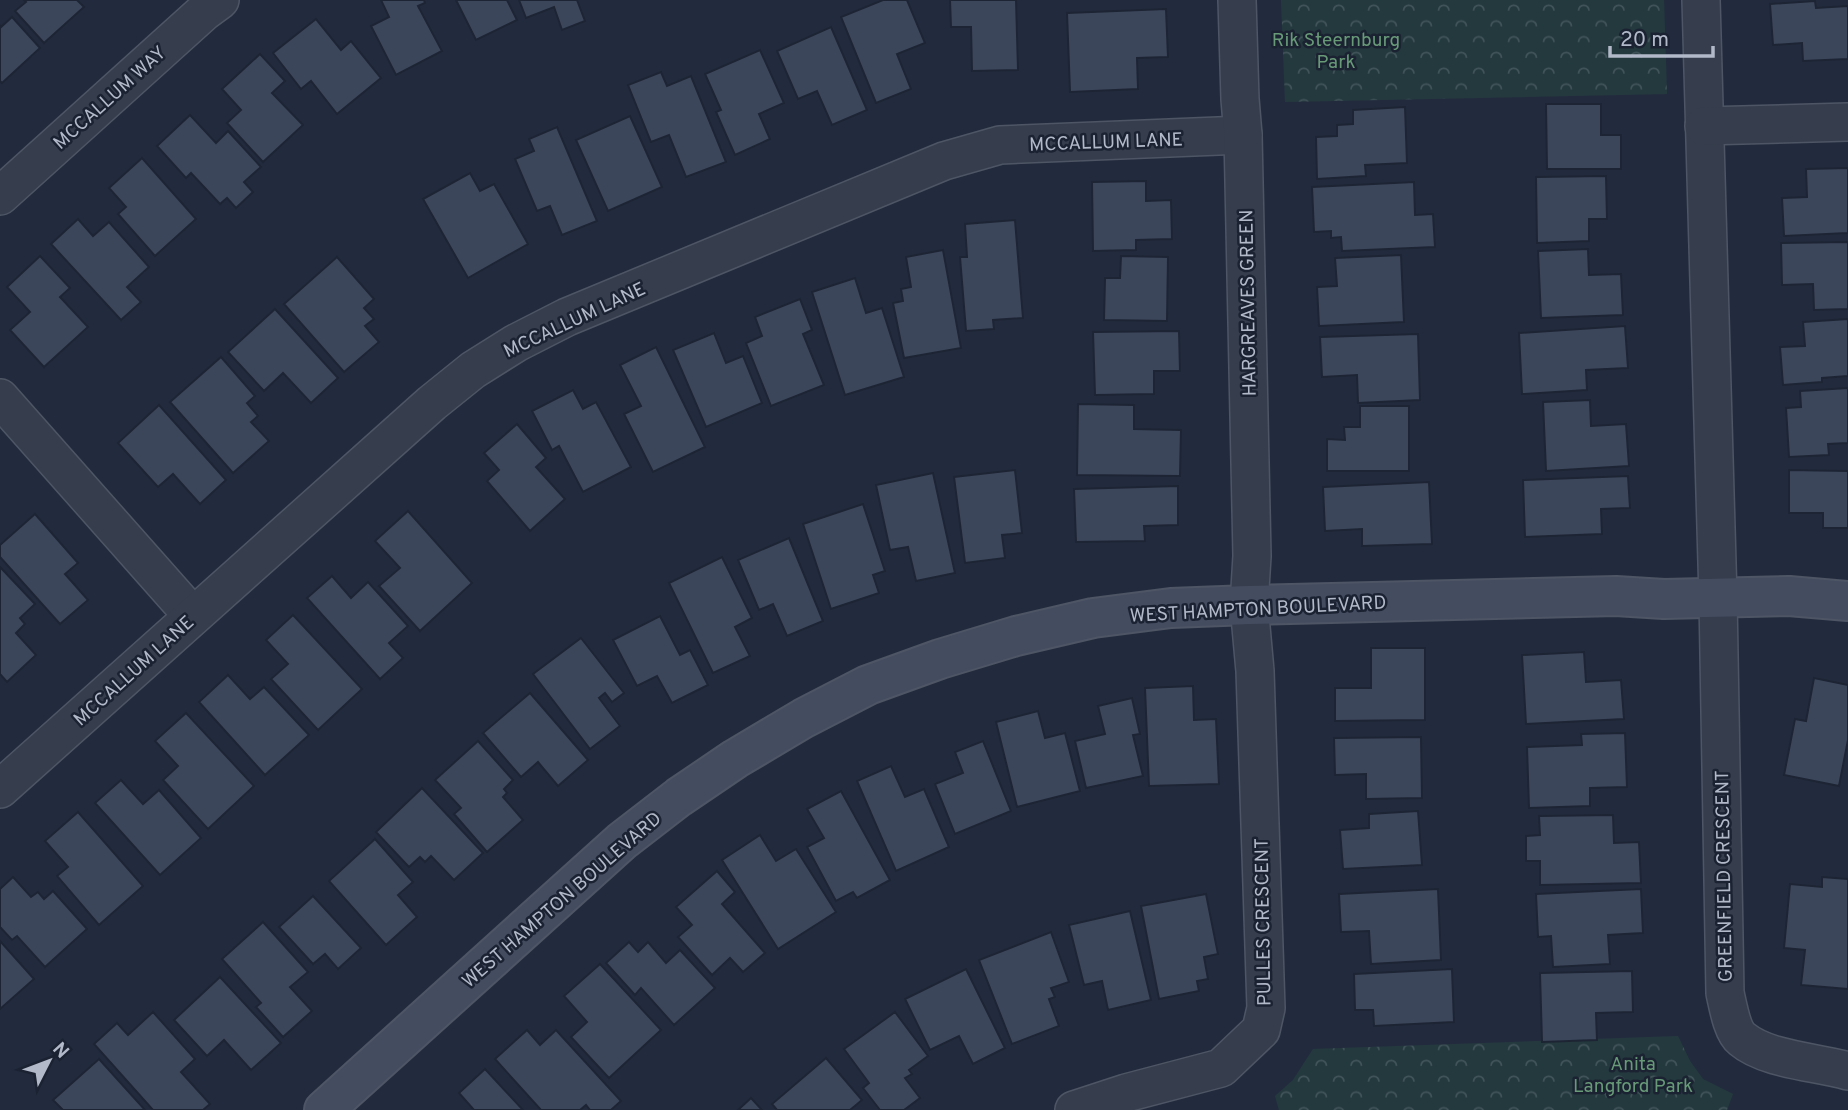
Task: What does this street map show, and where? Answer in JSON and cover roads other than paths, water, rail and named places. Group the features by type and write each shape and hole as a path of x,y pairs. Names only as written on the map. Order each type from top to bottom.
{"street":[{"name":"MCCALLUM WAY","path":"0,196 220,0"},
{"name":"HARGREAVES GREEN","path":"1237,0 1243,135 1252,556 1249,605"},
{"path":"1701,0 1718,598"},
{"path":"1704,126 1848,122"},
{"name":"MCCALLUM LANE","path":"0,789 432,403 473,370 505,349 567,317 944,161 1000,145 1243,135"},
{"path":"0,398 193,617"},
{"name":"WEST HAMPTON BOULEVARD","path":"324,1110 622,841 690,790 735,759 804,718 869,685 940,659 1016,636 1093,618 1171,608 1616,596 1664,599 1789,596 1848,601"},
{"name":"GREENFIELD CRESCENT","path":"1718,598 1725,993 1731,1018 1741,1038 1764,1052 1848,1071"},
{"name":"PULLES CRESCENT","path":"1074,1110 1221,1068 1261,1030 1266,1008 1255,671 1249,605"}],"park label":[{"name":"Rik Steernburg Park","path":"1336,50"},
{"name":"Anita Langford Park","path":"1633,1074"}]}
